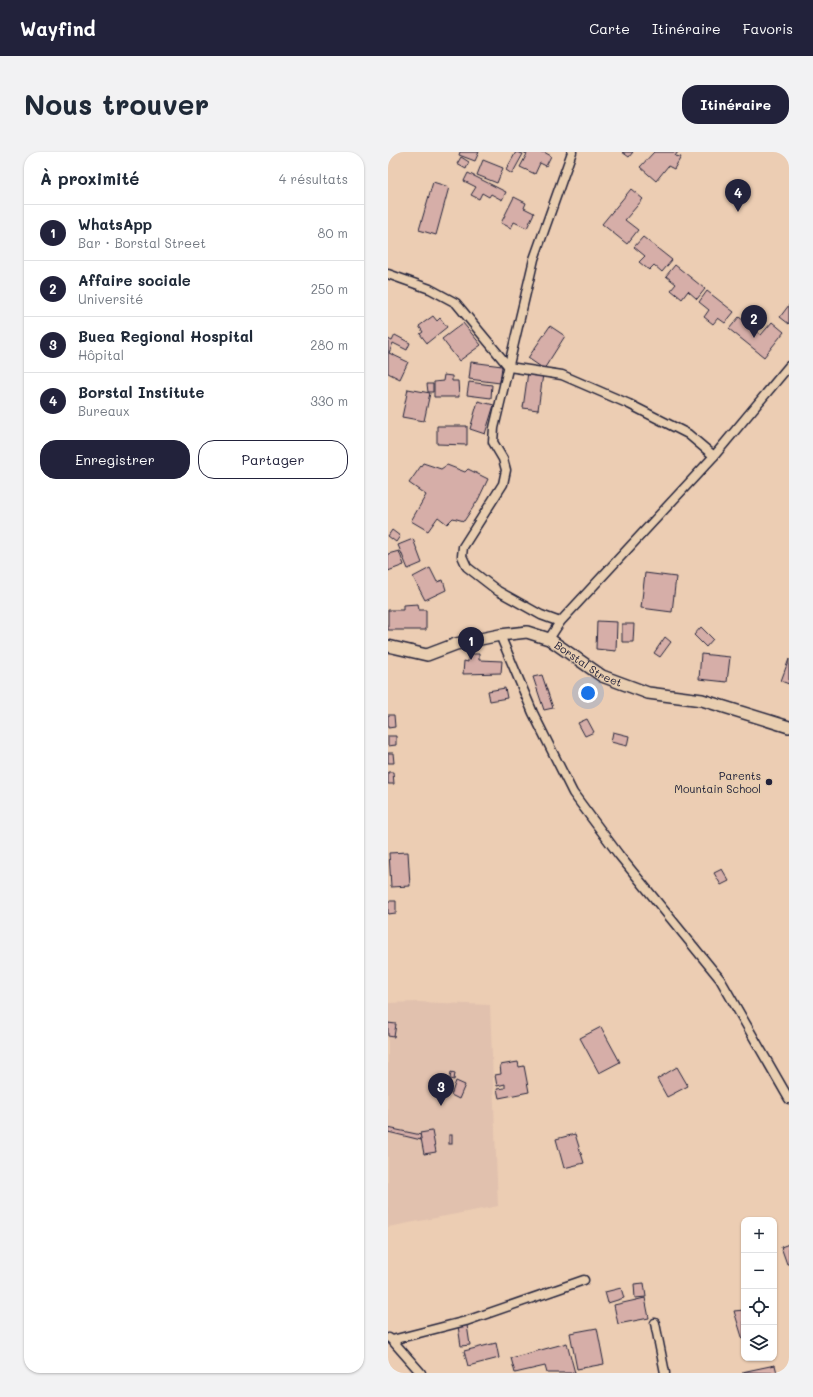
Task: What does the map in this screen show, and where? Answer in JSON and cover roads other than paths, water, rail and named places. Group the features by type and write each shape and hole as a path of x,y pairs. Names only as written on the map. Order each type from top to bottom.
{"street":[{"path":"560,622 541,615 498,591 467,567 462,556 463,547 503,484 506,470 503,459 493,442 494,428 534,260 572,152"},
{"path":"388,274 430,289 456,303 509,367 562,375 616,398 688,434 714,456"},
{"path":"549,639 560,622 714,456 789,366"},
{"name":"Borstal Street","path":"388,646 427,654 456,644 500,635 527,632 549,639 602,676 648,692 702,700 789,727"},
{"path":"500,635 533,713 573,793 619,855 720,979 789,1099"},
{"path":"421,1373 390,1339 466,1321 584,1280"},
{"path":"655,1323 665,1373"}],"place":[{"name":"Borstal Institute","path":"738,212"},
{"name":"Affaire sociale","path":"754,338"},
{"name":"WhatsApp","path":"471,660"},
{"name":"Parents Mountain School","path":"769,782"},
{"name":"Buea Regional Hospital","path":"441,1106"}]}
